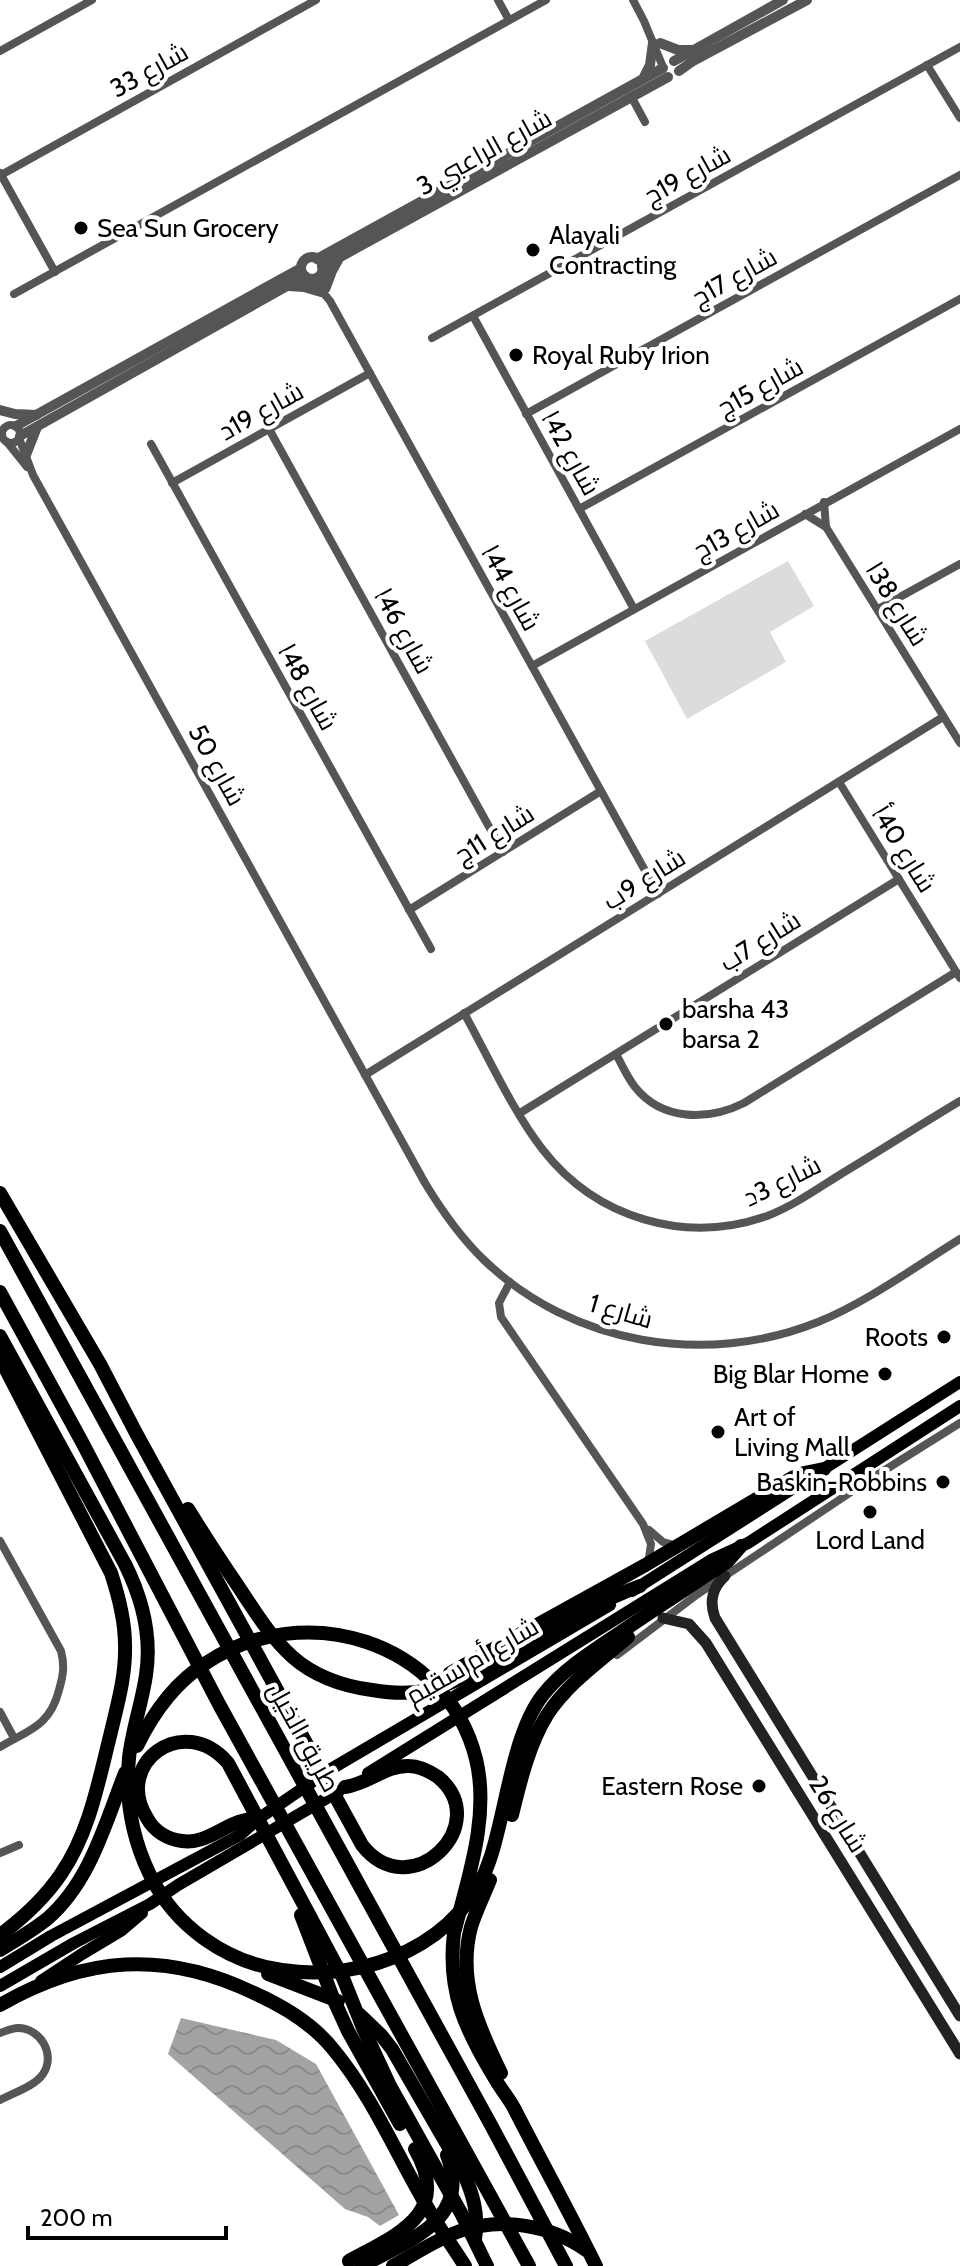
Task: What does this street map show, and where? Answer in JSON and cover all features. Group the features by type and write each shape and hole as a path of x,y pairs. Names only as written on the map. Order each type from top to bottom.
{"highway":[{"path":"0,1193 100,1364 366,1849 388,1864 409,1866 434,1858 451,1838 456,1818 454,1801 444,1783 425,1769 397,1767 362,1784 345,1787"},
{"name":"طريق الخيل","path":"0,1231 566,2266"},
{"path":"0,1292 220,1706 529,2266"},
{"path":"0,1336 134,1582 146,1626 146,1675 131,1747 129,1807 135,1837 155,1884 177,1914 218,1948 280,1979 337,2001 357,2013 392,2049 472,2193 477,2218 472,2266"},
{"path":"0,1358 111,1573 122,1609 125,1643 122,1687 93,1803 79,1843 46,1894 0,1938"},
{"path":"136,1433 151,1445 205,1537 280,1646 297,1662 329,1680 352,1687 412,1694 443,1686 601,1602 640,1586"},
{"path":"375,1691 410,1687 447,1675 679,1546 792,1478 824,1469"},
{"path":"247,1963 297,1972 335,1973 375,1965 409,1951 446,1924 474,1892 487,1868 527,1724 550,1686 600,1646 727,1562 744,1544"},
{"path":"511,2103 507,2085 481,2031 471,2000 467,1971 468,1943 537,1735 547,1715 573,1684 650,1620 731,1564 741,1554 744,1544"},
{"path":"0,1950 37,1926 72,1891 91,1859 141,1738 161,1705 203,1664 237,1646 261,1638 321,1632 358,1639 405,1659 446,1697 470,1740 478,1770 481,1802 477,1834 454,1933 452,1969 465,2023 511,2103 596,2266"},
{"path":"258,1819 239,1821 199,1840 184,1842 171,1839 155,1828 143,1813 138,1793 141,1772 154,1755 172,1743 193,1741 216,1751 233,1770 343,1978 390,2086 487,2266"},
{"path":"0,1938 35,1917 63,1889 118,1791"},
{"path":"278,1855 333,1998 356,2048 422,2162 427,2182 427,2199 420,2214 356,2264"},
{"path":"0,2008 27,1991 66,1975 121,1965 149,1964 205,1972 232,1982 286,2010 331,2046 361,2087 430,2212 465,2266"},
{"path":"356,2264 429,2227 442,2216 449,2204 453,2185 451,2170 426,2107"},
{"path":"393,2266 460,2231 508,2224 527,2225 567,2238 604,2266"}],"main road":[{"name":"شارع أم سقيم","path":"0,1967 104,1907 240,1835 331,1769 640,1586 960,1382"},
{"name":"شارع أم سقيم","path":"0,1986 150,1904 345,1787 700,1567 744,1544 960,1406"},
{"name":"شارع 26","path":"725,1576 716,1586 712,1598 715,1618 960,2016"},
{"name":"شارع 26","path":"663,1618 685,1622 699,1633 960,2054"},
{"path":"779,1760 789,1753 805,1763"},
{"path":"0,2008 122,1930 150,1904"},
{"path":"913,1979 929,1973 942,1988"}],"street":[{"path":"0,51 92,0"},
{"name":"شارع 33","path":"0,174 316,0"},
{"path":"498,0 509,20"},
{"path":"14,294 546,0"},
{"path":"633,0 670,67"},
{"name":"شارع الراعبي 3","path":"39,419 631,96 698,49 783,0"},
{"name":"شارع الراعبي 3","path":"17,431 313,270 642,80 670,67 693,61 807,0"},
{"path":"657,43 678,50 698,49"},
{"path":"642,80 657,43"},
{"name":"شارع 19ج","path":"432,338 960,47"},
{"path":"927,65 960,118"},
{"path":"631,96 645,122"},
{"path":"0,174 55,272"},
{"name":"شارع 17ج","path":"526,414 960,175"},
{"path":"287,286 323,289 342,256"},
{"name":"شارع 44ا","path":"313,270 658,894"},
{"name":"شارع 15ج","path":"579,509 960,299"},
{"name":"شارع 42ا","path":"473,316 634,609"},
{"name":"شارع 19د","path":"172,483 370,373"},
{"path":"0,410 39,419 26,455"},
{"name":"شارع 50","path":"0,410 17,431 33,475"},
{"path":"1,430 6,427 17,431 13,443 7,442"},
{"name":"شارع 46ا","path":"269,429 503,852"},
{"name":"شارع 13ج","path":"532,666 960,429"},
{"name":"شارع 50","path":"1,430 3,438 33,475 365,1075"},
{"name":"شارع 48ا","path":"151,444 431,949"},
{"name":"شارع 38ا","path":"824,502 826,527 960,743"},
{"name":"شارع 38ا","path":"805,514 826,527"},
{"path":"878,609 960,564"},
{"name":"شارع 9ب","path":"365,1075 943,717"},
{"name":"شارع 40أ","path":"839,782 958,975"},
{"name":"شارع 11ج","path":"409,910 601,791"},
{"name":"شارع 7ب","path":"520,1113 899,879"},
{"path":"616,1054 633,1085 653,1103 685,1115 716,1114 744,1103 958,975"},
{"name":"شارع 3د","path":"464,1013 520,1113 550,1158 589,1194 620,1211 676,1227 735,1225 779,1210 960,1101"},
{"name":"شارع 1","path":"365,1075 443,1211 474,1249 510,1282 552,1309 616,1334 666,1344 699,1345 731,1344 780,1334 827,1318 960,1239"},
{"path":"510,1282 499,1303 501,1317 643,1524 659,1540 679,1546"},
{"path":"573,1684 599,1669 663,1618 725,1576 960,1423"},
{"path":"643,1524 651,1544 647,1564"},
{"path":"0,1541 61,1651 63,1661 62,1679 52,1712 40,1725 0,1747"},
{"path":"0,1712 14,1738"},
{"path":"0,1853 19,1845"},
{"path":"0,2033 19,2028 29,2030 38,2035 48,2052 48,2063 38,2080 0,2100"}],"shaded area":[{"path":"788,561 814,606 770,632 786,662 687,719 645,641"}],"water":[{"path":"181,2018 276,2040 316,2064 399,2215 380,2226 368,2217 345,2209 168,2054"}],"place":[{"name":"Sea Sun Grocery","path":"81,228"},
{"name":"Alayali Contracting","path":"533,250"},
{"name":"Royal Ruby Irion","path":"516,355"},
{"name":"barsha 43 barsa 2","path":"666,1024"},
{"name":"Roots","path":"944,1337"},
{"name":"Big Blar Home","path":"885,1374"},
{"name":"Art of Living Mall","path":"718,1432"},
{"name":"Baskin-Robbins","path":"943,1482"},
{"name":"Lord Land","path":"870,1512"},
{"name":"Eastern Rose","path":"759,1786"}]}
